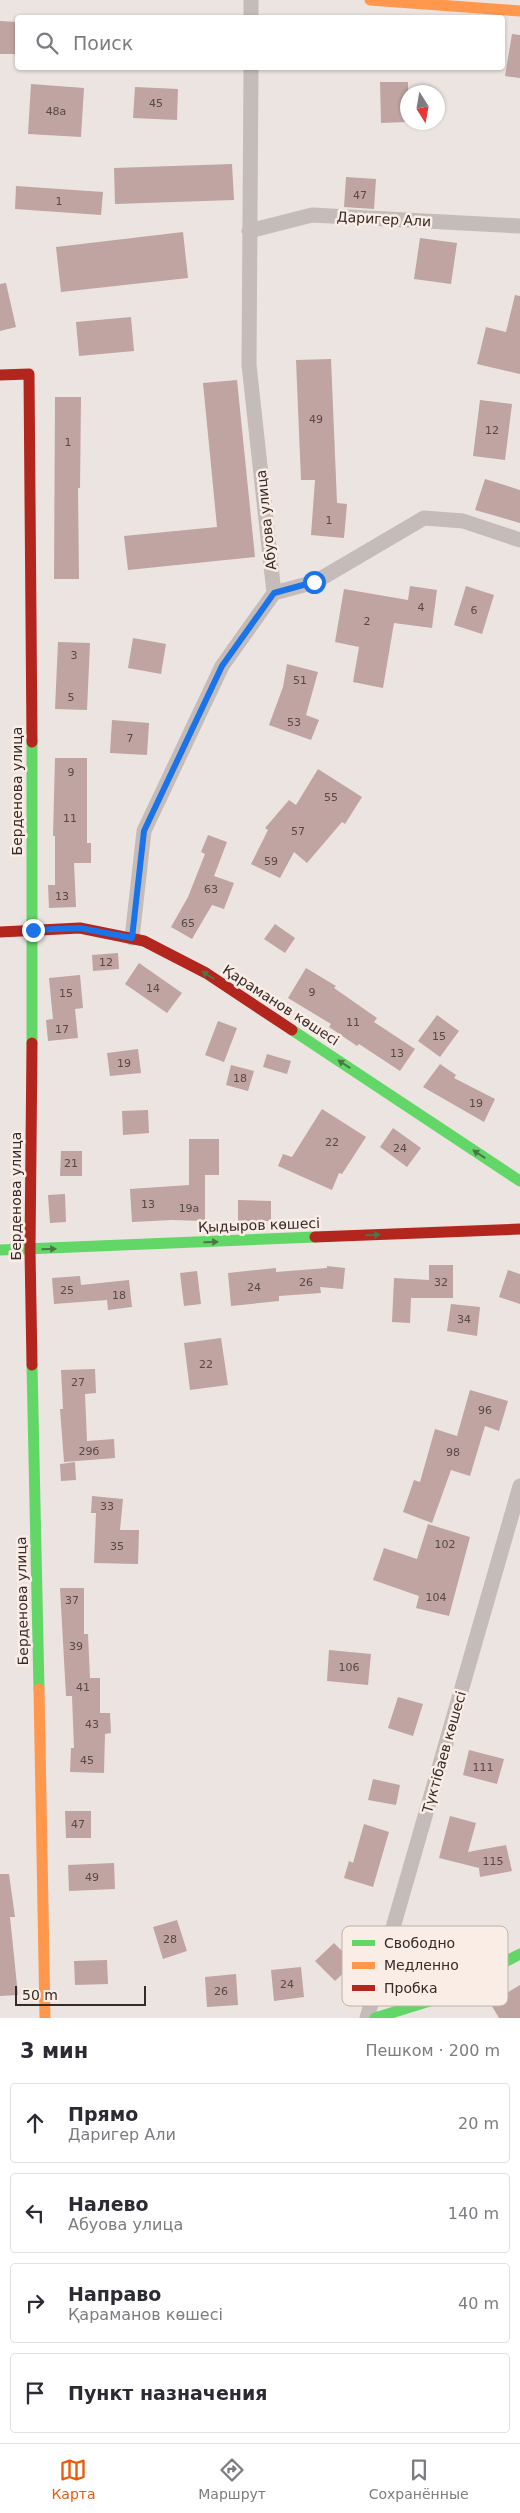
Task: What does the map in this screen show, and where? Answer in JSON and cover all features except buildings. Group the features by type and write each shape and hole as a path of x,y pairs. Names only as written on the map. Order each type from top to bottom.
{"street":[{"path":"251,0 251,15"},
{"path":"370,0 520,10"},
{"name":"Абуова улица","path":"251,70 248,365 274,593"},
{"name":"Даригер Али","path":"249,231 312,215 520,226"},
{"name":"Берденова улица","path":"0,375 29,374 33,930 30,1250 45,2018"},
{"path":"132,938 144,831 222,666 274,593 314,582 424,518 463,521 520,540"},
{"name":"Қараманов көшесі","path":"0,932 80,928 144,941 206,973 520,1181"},
{"name":"Қыдыров көшесі","path":"0,1250 520,1230"},
{"name":"Түктібаев көшесі","path":"394,1926 520,1486"},
{"path":"508,1960 520,1954"},
{"path":"375,2018 414,2006"}],"traffic: fast":[{"path":"32,742 32,1043"},
{"path":"292,1030 520,1181"},
{"path":"0,1250 315,1237"},
{"path":"32,1365 39,1689"},
{"path":"508,1960 520,1954"},
{"path":"375,2018 414,2006"}],"traffic: slow":[{"path":"370,0 520,11"},
{"path":"39,1689 45,2018"}],"traffic: jam":[{"path":"0,375 29,374 32,742"},
{"path":"0,932 80,928 144,941 206,973 292,1030"},
{"path":"32,1043 30,1250 32,1365"},
{"path":"315,1237 520,1229"}],"route":[{"path":"33,930 80,928 132,938 144,831 222,666 274,593 314,582"}]}
